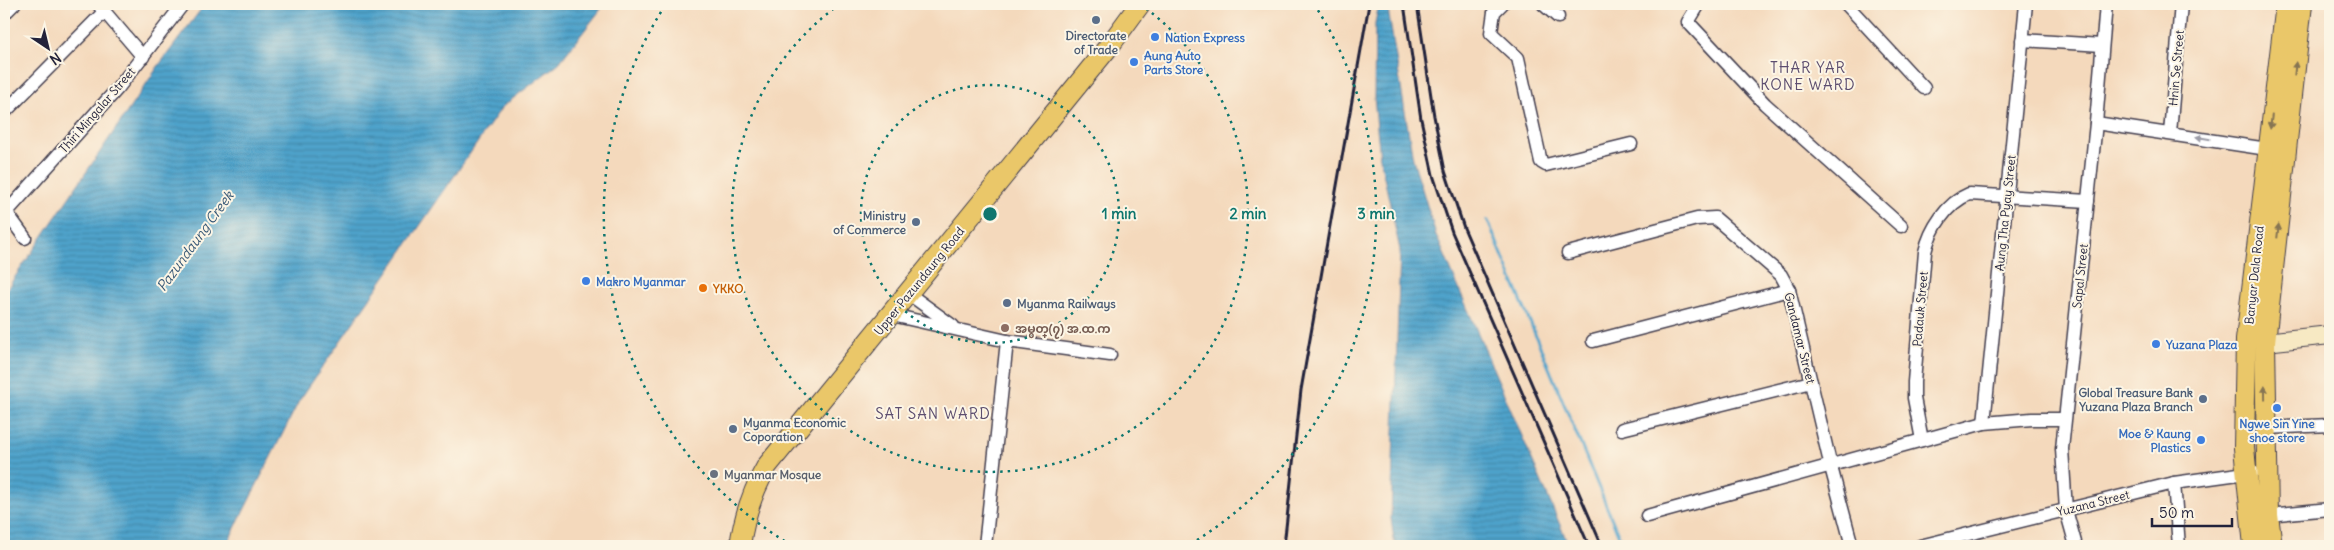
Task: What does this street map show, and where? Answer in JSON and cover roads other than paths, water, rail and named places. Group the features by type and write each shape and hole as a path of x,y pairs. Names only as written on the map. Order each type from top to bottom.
{"main road":[{"name":"Upper Pazundaung Road","path":"740,546 743,521 754,489 767,466 909,294 1110,45 1140,4"},
{"name":"Banyar Dala Road","path":"2272,546 2268,515 2265,342 2286,4"},
{"name":"Banyar Dala Road","path":"2254,546 2248,472 2244,448 2246,340 2302,4"}],"street":[{"name":"Thiri Mingalar Street","path":"5,211 143,58 183,4"},
{"path":"1502,4 1494,12 1491,33 1518,58 1541,162 1546,165 1631,144"},
{"path":"1543,4 1558,18"},
{"path":"1699,4 1688,22 1764,104 1901,226"},
{"path":"1846,4 1924,88"},
{"name":"Aung Tha Pyay Street","path":"1984,423 2026,4"},
{"name":"Sapal Street","path":"2076,546 2066,510 2062,463 2064,419 2096,123 2106,4"},
{"name":"Hnin Se Street","path":"2170,133 2181,4"},
{"path":"4,113 101,8 143,58"},
{"path":"2022,40 2102,46"},
{"path":"2096,123 2277,150"},
{"name":"Padauk Street","path":"1922,440 1914,398 1925,252 1928,236 1945,212 1962,196 1969,194 2007,196"},
{"path":"2007,196 2088,201"},
{"path":"5,211 25,238"},
{"name":"Gandamar Street","path":"1568,253 1697,219 1715,218 1780,275 1789,290 1831,467 1852,546"},
{"path":"1593,341 1789,290"},
{"path":"909,294 957,329"},
{"path":"892,315 1007,341 1110,354"},
{"path":"2265,342 2330,336"},
{"path":"985,546 1007,341"},
{"path":"1622,429 1811,382"},
{"path":"1647,516 1831,467 1984,423 2032,418 2064,419"},
{"path":"2266,428 2330,425"},
{"name":"Yuzana Street","path":"1920,546 2174,483 2248,472 2268,471"},
{"path":"2174,483 2179,546"},
{"path":"2268,515 2330,509"}],"water":[{"name":"Pazundaung Creek","path":"205,4 605,4 559,63 502,107 299,401 226,546 4,546 4,293 159,65"},
{"path":"1379,4 1387,4 1413,159 1436,235 1569,546 1395,546 1391,519 1400,250 1380,159 1374,97 1375,23"}],"waterway":[{"path":"1488,221 1623,546"}],"railway":[{"path":"1284,546 1301,390 1369,4"},
{"path":"1404,4 1421,119 1433,175 1452,232 1589,546"},
{"path":"1417,4 1434,116 1445,171 1464,228 1602,546"}],"place":[{"name":"Directorate of Trade","path":"1096,20"},
{"name":"Nation Express","path":"1155,37"},
{"name":"Aung Auto Parts Store","path":"1134,62"},
{"name":"Ministry of Commerce","path":"916,222"},
{"name":"Makro Myanmar","path":"586,281"},
{"name":"YKKO","path":"703,288"},
{"name":"Myanma Railways","path":"1007,303"},
{"name":"အမွတ္(၇) အ.ထ.က","path":"1005,328"},
{"name":"Yuzana Plaza","path":"2156,344"},
{"name":"Global Treasure Bank Yuzana Plaza Branch","path":"2203,399"},
{"name":"Ngwe Sin Yine shoe store","path":"2277,408"},
{"name":"Myanma Economic Coporation","path":"733,429"},
{"name":"Moe & Kaung Plastics","path":"2201,440"},
{"name":"Myanmar Mosque","path":"714,474"}],"district":[{"name":"THAR YAR KONE WARD","path":"1808,76"},
{"name":"SAT SAN WARD","path":"933,413"}]}
